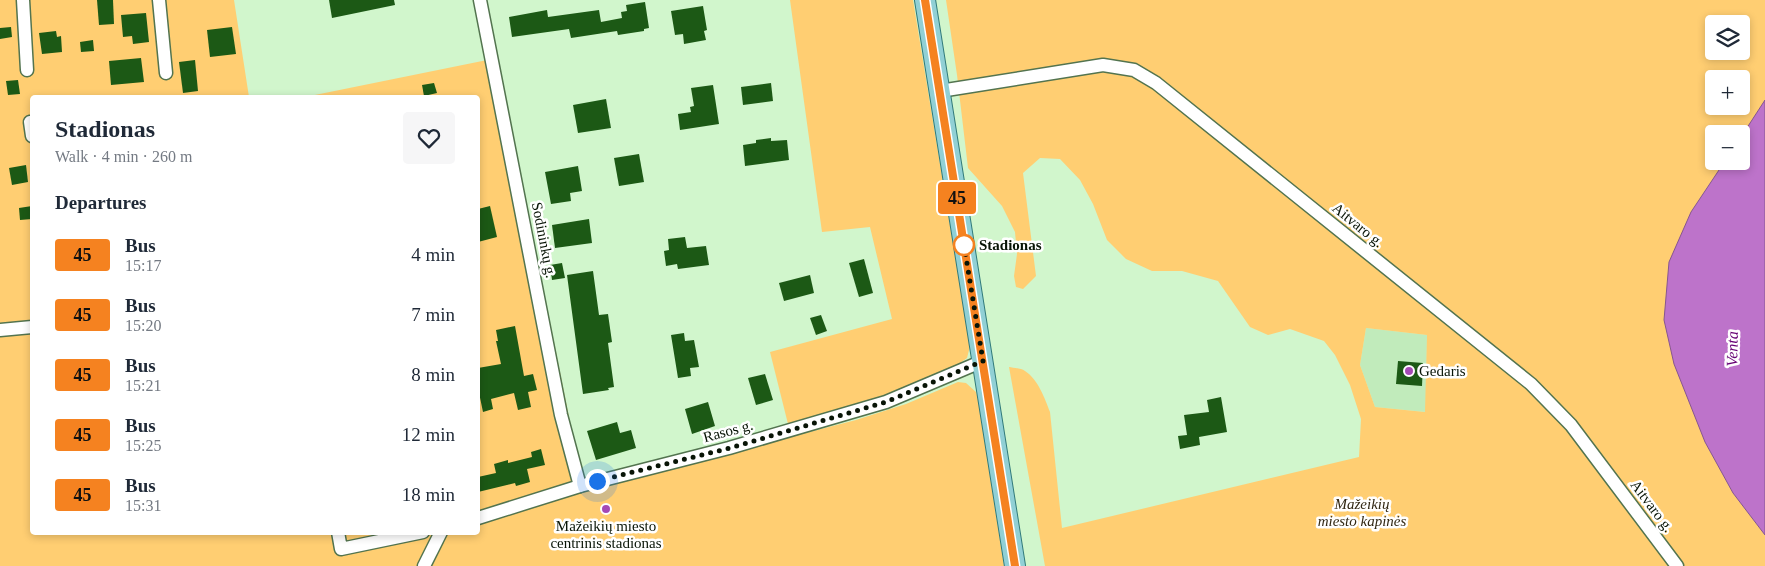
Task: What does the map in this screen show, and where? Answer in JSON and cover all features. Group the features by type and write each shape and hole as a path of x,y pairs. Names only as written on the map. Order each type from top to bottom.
{"main road":[{"path":"925,0 1015,566"}],"street":[{"path":"23,0 27,70"},
{"path":"159,0 166,73"},
{"name":"Sodininkų g.","path":"480,0 562,415 580,486"},
{"name":"Aitvaro g.","path":"940,91 1104,66 1134,70 1156,83 1531,384 1571,425 1677,566"},
{"path":"0,330 30,327"},
{"name":"Rasos g.","path":"480,517 580,486 730,448 886,402 983,361"},
{"path":"339,535 341,549 409,535"},
{"path":"424,566 440,535"}],"shaded area":[{"path":"1366,328 1427,335 1426,412 1375,407 1360,365"}],"green space":[{"path":"0,0 234,0 249,95 30,95 30,535 480,535 480,95 315,95 497,58 584,492 856,420 906,404 958,382 966,383 976,392 978,399 1004,566 0,566"},
{"path":"790,0 913,0 970,346 967,358 956,366 891,395 788,424 770,352 892,319 870,227 822,232"},
{"name":"Mažeikių miesto kapinės","path":"946,0 1765,0 1765,100 1749,125 1705,125 1705,170 1719,170 1691,212 1705,442 1733,493 1765,535 1765,566 1045,566 1009,367 1023,370 1034,379 1050,412 1062,528 1359,457 1361,419 1350,385 1335,355 1324,341 1290,329 1268,335 1250,327 1218,281 1182,271 1152,271 1126,259 1107,240 1093,204 1080,180 1060,159 1040,158 1023,173 1036,276 1023,289 1016,287 1014,276 1017,254 1015,232 1002,206 968,168","holes":["1366,328 1427,335 1425,412 1375,407 1360,365"]}],"water":[{"name":"Venta","path":"1765,100 1765,535 1733,493 1705,442 1674,364 1664,320 1669,262 1691,212 1719,170 1750,170 1749,125"}],"building":[{"path":"97,0 113,0 114,24 99,25"},
{"path":"329,0 394,0 395,5 332,18"},
{"path":"645,2 649,28 644,29 644,31 618,35 617,31 571,38 569,29 512,37 509,17 547,10 548,17 599,10 601,22 622,18 621,12 627,11 626,5"},
{"path":"703,6 707,30 704,31 706,40 684,44 683,34 675,35 671,11"},
{"path":"146,13 149,42 133,44 132,36 123,37 121,15"},
{"path":"11,27 12,37 0,39 0,28"},
{"path":"232,27 236,54 210,57 207,30"},
{"path":"56,31 57,37 61,36 62,52 42,54 39,33"},
{"path":"93,40 94,51 81,52 80,42"},
{"path":"141,58 144,82 111,85 109,61"},
{"path":"195,60 198,91 183,93 179,62"},
{"path":"18,80 20,94 8,95 6,81"},
{"path":"434,83 437,93 424,95 422,85"},
{"path":"771,83 773,101 743,105 741,87"},
{"path":"713,85 719,124 680,130 678,114 691,112 690,107 694,106 691,88"},
{"path":"606,99 611,128 578,133 573,105"},
{"path":"771,138 771,141 787,140 789,160 745,166 743,145 756,143 756,140"},
{"path":"639,154 644,182 619,186 614,158"},
{"path":"26,165 28,182 12,185 9,168"},
{"path":"578,166 582,191 570,193 571,201 551,204 545,172"},
{"path":"30,206 30,219 20,220 19,208"},
{"path":"490,206 497,237 480,241 480,208"},
{"path":"589,219 592,243 555,248 552,225"},
{"path":"685,237 687,248 706,246 709,265 678,269 677,264 666,266 664,251 669,250 668,239"},
{"path":"864,259 873,293 859,297 849,263"},
{"path":"562,263 565,278 552,280 550,265"},
{"path":"593,271 599,315 608,314 612,342 608,343 614,387 608,388 609,390 583,394 567,275"},
{"path":"810,275 814,293 784,301 779,283"},
{"path":"821,315 827,331 816,335 810,318"},
{"path":"515,326 524,376 533,374 537,390 528,392 531,407 518,410 514,393 491,399 493,409 483,412 480,398 480,368 501,364 496,341 498,341 496,330"},
{"path":"684,333 685,341 694,340 699,367 690,368 691,376 678,378 671,335"},
{"path":"1398,361 1423,363 1422,386 1396,384"},
{"path":"765,374 773,400 756,405 748,378"},
{"path":"1221,397 1227,432 1199,437 1200,445 1180,449 1178,436 1187,435 1184,415 1209,412 1207,400"},
{"path":"708,402 715,426 692,434 685,409"},
{"path":"617,422 620,433 631,430 636,448 596,460 587,431"},
{"path":"541,449 545,465 527,469 530,482 516,486 515,483 480,492 480,477 496,473 494,464 508,460 508,463 532,457 531,452"}],"bus line":[{"name":"45","path":"925,0 1015,566"}],"place":[{"name":"Stadionas","path":"964,245"},
{"name":"Gedaris","path":"1409,371"},
{"name":"Mažeikių miesto centrinis stadionas","path":"606,509"}],"route":[{"path":"597,481 730,448 886,402 983,361 964,245"}]}
